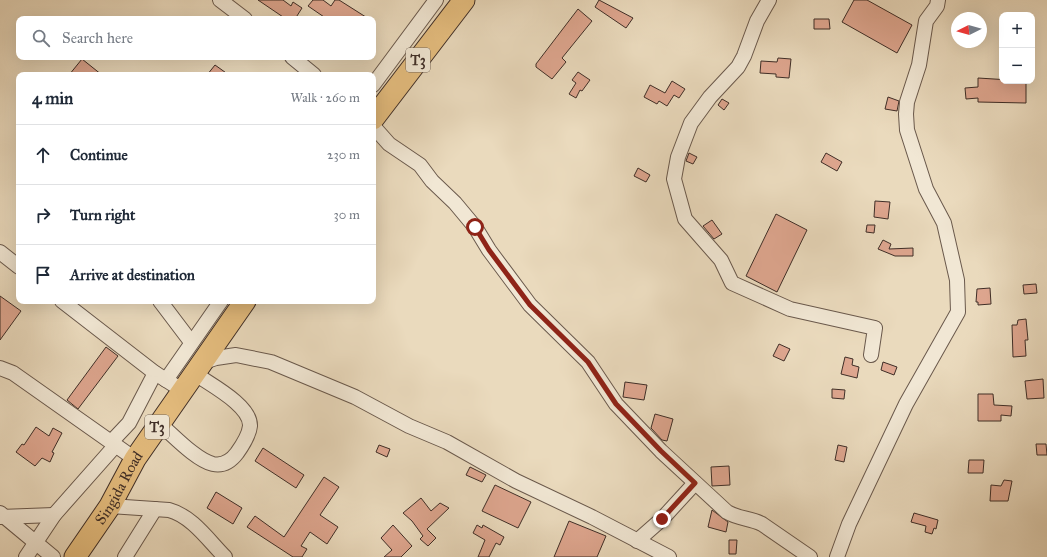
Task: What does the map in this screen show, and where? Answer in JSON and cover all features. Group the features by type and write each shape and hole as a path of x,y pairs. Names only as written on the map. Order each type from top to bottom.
{"highway":[{"name":"T3","path":"376,115 464,0"},
{"name":"Singida Road","path":"75,557 110,506 136,460 160,424 168,381 197,368 243,304"}],"street":[{"path":"220,0 235,4 243,16"},
{"path":"376,81 436,0"},
{"path":"769,0 757,21 744,56 738,67 710,97 691,123 678,157 674,179 685,218 721,260 732,283 790,309 875,328 871,355"},
{"path":"837,557 849,524 906,404 958,312 957,280 944,224 926,189 907,130 907,102 919,65 926,21 937,6 938,0"},
{"path":"296,60 310,72"},
{"path":"376,129 389,144 420,165 432,181 455,203 475,227 489,250 530,305 588,362 616,404 661,451 727,512 737,518 755,521 762,524 810,557"},
{"path":"0,252 16,265"},
{"path":"66,304 168,381"},
{"path":"162,304 191,342"},
{"path":"26,557 34,542 54,514 129,423 168,381 191,342 219,304"},
{"path":"160,424 196,454 214,464 225,464 234,457 241,447 250,426 246,413 197,368 216,358 236,355 271,362 355,397 409,426 447,442 516,481 638,540 669,557"},
{"path":"0,368 13,373 136,460"},
{"path":"638,540 662,519 695,483"},
{"path":"110,506 178,512 192,523 225,557"},
{"path":"125,557 155,509"},
{"path":"2,515 54,514"},
{"path":"2,515 53,557"}],"building":[{"path":"258,0 283,0 291,6 293,2 302,8 297,16 282,16"},
{"path":"313,0 323,0 331,6 335,0 339,0 364,16 323,16 308,6"},
{"path":"599,0 633,18 626,28 595,7"},
{"path":"854,0 867,0 912,25 897,53 842,22"},
{"path":"578,9 592,21 562,58 566,62 552,79 536,67 536,64"},
{"path":"814,19 829,19 830,29 814,29"},
{"path":"778,58 791,59 789,78 776,77 776,74 760,73 761,61 777,62"},
{"path":"81,60 83,60 98,72 71,72"},
{"path":"215,65 225,72 209,72"},
{"path":"578,72 590,80 582,91 580,90 576,98 569,94 576,83 572,80"},
{"path":"978,78 999,79 999,84 1026,84 1026,103 978,102 978,98 966,99 965,88 978,87"},
{"path":"672,81 685,89 679,98 674,95 667,106 659,101 657,104 644,97 650,85 665,93"},
{"path":"888,97 899,101 897,111 885,109"},
{"path":"722,99 729,103 724,110 718,105"},
{"path":"689,153 697,157 693,164 686,161"},
{"path":"826,153 842,162 837,171 821,162"},
{"path":"638,168 650,175 646,182 634,176"},
{"path":"875,201 890,202 888,219 874,217"},
{"path":"776,214 807,230 777,292 746,276"},
{"path":"712,220 722,234 714,239 703,226"},
{"path":"867,225 875,225 874,233 866,232"},
{"path":"883,240 891,244 889,249 913,248 913,256 895,256 878,249"},
{"path":"1036,284 1037,293 1024,294 1023,285"},
{"path":"990,288 991,304 978,305 978,302 976,302 977,289"},
{"path":"0,296 21,311 0,340"},
{"path":"1026,319 1028,340 1025,340 1026,356 1013,357 1012,325 1017,325 1018,320"},
{"path":"779,344 790,349 784,361 773,356"},
{"path":"106,347 118,356 78,409 67,400"},
{"path":"845,357 853,359 852,365 859,367 857,378 841,374"},
{"path":"883,362 897,367 894,375 881,370"},
{"path":"1043,379 1044,398 1027,399 1025,381"},
{"path":"625,382 647,385 644,400 623,397"},
{"path":"832,389 845,390 844,399 832,398"},
{"path":"978,394 993,394 994,405 1012,406 1011,416 1001,415 1001,421 978,421"},
{"path":"655,414 673,419 667,441 662,440 651,428"},
{"path":"36,427 49,436 53,428 62,433 52,452 54,453 50,462 42,458 35,466 16,452 22,444 24,445"},
{"path":"1036,444 1046,444 1047,455 1037,455"},
{"path":"379,445 390,449 387,457 376,452"},
{"path":"838,445 847,447 844,462 835,460"},
{"path":"263,448 304,475 296,488 255,461"},
{"path":"969,460 984,460 983,473 968,473"},
{"path":"729,466 730,485 712,486 711,467"},
{"path":"470,467 486,475 482,482 466,475"},
{"path":"324,477 339,487 320,515 338,527 327,544 310,532 301,546 307,549 302,557 293,557 247,527 255,516 284,537"},
{"path":"1004,480 1012,481 1008,501 990,501 991,485 1001,486"},
{"path":"495,485 531,502 518,528 482,511"},
{"path":"216,492 242,508 233,524 207,508"},
{"path":"421,498 431,511 440,503 449,508 427,529 436,538 428,546 420,539 423,536 412,521 403,513"},
{"path":"712,510 728,522 726,532 708,527"},
{"path":"914,513 938,520 936,529 934,528 932,534 925,532 926,526 911,522"},
{"path":"569,521 606,536 597,557 554,557"},
{"path":"393,525 412,546 401,557 384,557 392,550 381,538"},
{"path":"477,525 482,528 483,525 504,537 500,545 496,543 489,557 478,557 485,540 473,533"},
{"path":"729,540 737,540 736,554 729,554"}],"route":[{"path":"475,227 489,250 530,305 588,362 616,404 644,434 695,483 662,519"}]}
